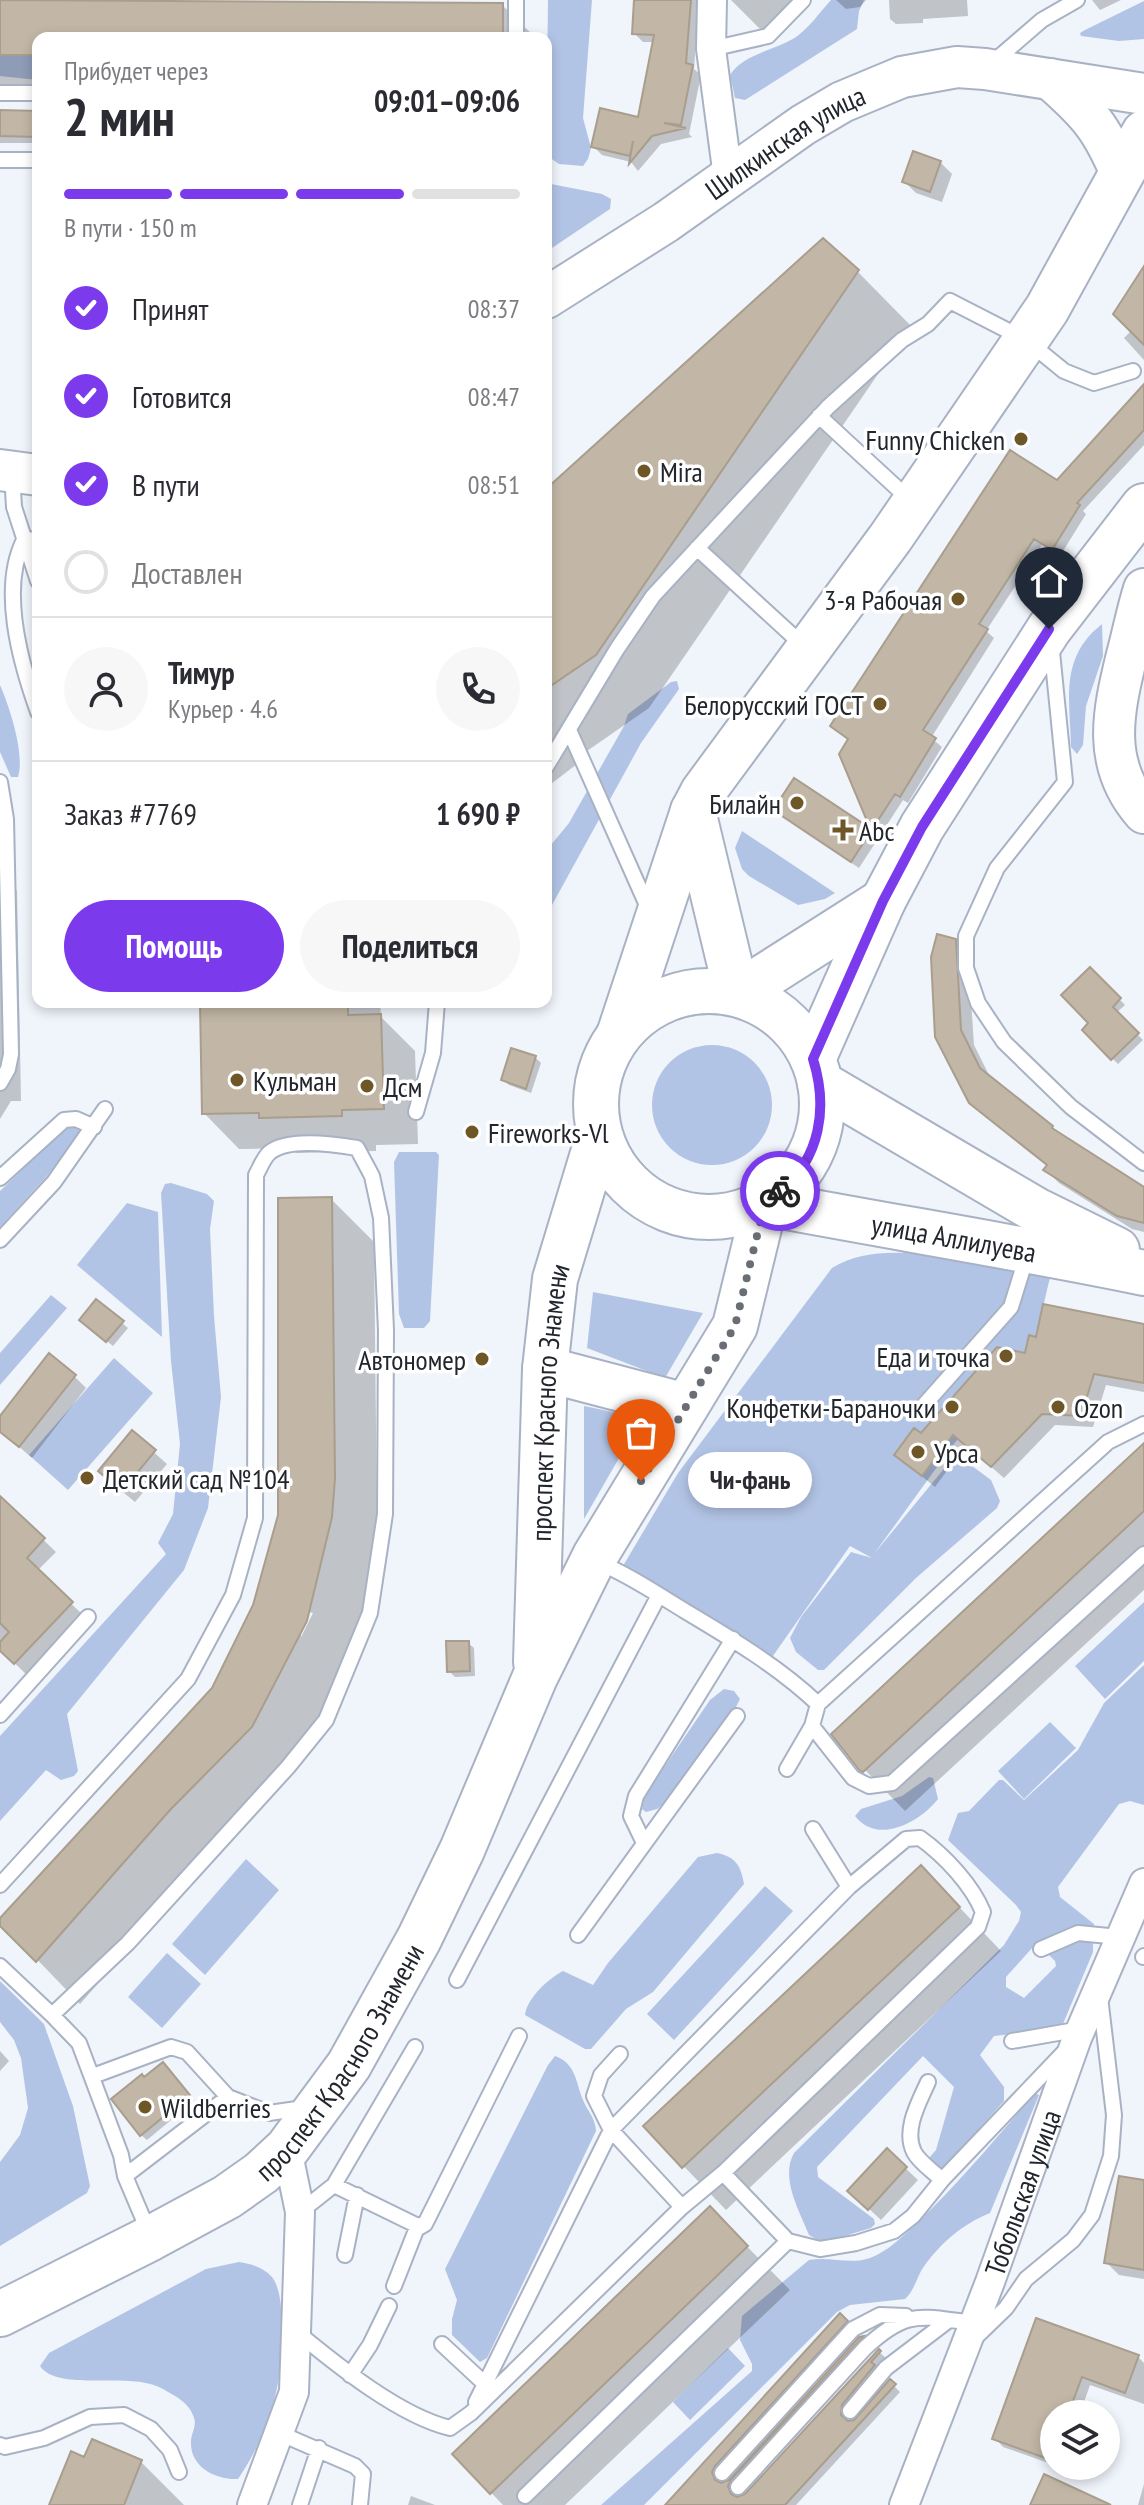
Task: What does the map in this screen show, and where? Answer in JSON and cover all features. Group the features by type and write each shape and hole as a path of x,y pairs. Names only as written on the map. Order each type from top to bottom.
{"main road":[{"name":"Шилкинская улица","path":"552,294 666,222 816,117 842,102 890,82 929,70 957,67 1144,94"},
{"path":"1050,79 1087,112 1109,143 1122,176"},
{"path":"619,1035 643,1012 672,997 704,990 737,994 761,1003 782,1017 800,1037 817,1071 821,1118 812,1152 792,1181 765,1203 736,1215 704,1218 673,1212 640,1195 615,1168 599,1134 595,1102 601,1070 619,1035 693,811 703,792 914,503 1047,309 1144,133"},
{"path":"817,1071 883,901 922,827 1049,629 1144,506"},
{"path":"1144,589 1115,704 1113,741 1120,772 1144,813"},
{"path":"693,811 737,994"},
{"path":"737,994 883,901"},
{"name":"улица Аллилуева","path":"817,1071 1036,1210 1144,1263"},
{"name":"проспект Красного Знамени","path":"535,1677 545,1369 555,1279 599,1134"},
{"name":"улица Аллилуева","path":"765,1203 890,1228 1023,1248 1144,1273"},
{"name":"проспект Красного Знамени","path":"0,2314 227,2197 261,2173 287,2149 349,2065 419,1939 462,1850 535,1677 594,1558 735,1326 765,1203"},
{"path":"545,1369 686,1406"},
{"path":"541,1541 594,1558"}],"street":[{"path":"712,0 711,49 728,177"},
{"name":"Тобольская улица","path":"904,2505 963,2330 1079,2034 1099,1985 1130,1924 1144,1883"},
{"path":"252,2505 294,2392 300,2212 287,2149"}],"lane":[{"path":"516,0 516,32"},
{"path":"711,49 768,36 803,0"},
{"path":"985,69 1042,20 1077,0"},
{"path":"0,93 32,93"},
{"path":"0,160 32,160"},
{"path":"552,757 653,596 819,416 902,340 928,324 950,301 1026,340 1064,371 1094,383 1133,371"},
{"path":"819,416 914,503"},
{"path":"17,473 14,507 31,539 12,551 6,563 2,617 32,696"},
{"path":"697,548 807,649"},
{"path":"1049,629 1065,782 997,868 966,936 966,968 978,1003 1004,1042 1071,1107 1144,1163"},
{"path":"569,730 656,925"},
{"path":"0,782 6,819 11,1054 8,1069 0,1083"},
{"path":"416,1112 433,1053 437,1008"},
{"path":"0,1240 54,1182 105,1109"},
{"path":"0,1178 64,1120 76,1119 94,1127"},
{"path":"0,1885 188,1679 233,1595 255,1518 256,1175 267,1155 281,1145 324,1144 357,1148 372,1176 381,1218 386,1330 385,1514 370,1613 326,1720 288,1767 128,1943 52,2015"},
{"path":"917,1413 1011,1307 1024,1265 1023,1248"},
{"path":"787,1769 812,1726 818,1704 1108,1442 1144,1424"},
{"path":"812,1726 853,1778 869,1786 892,1783 1144,1554"},
{"path":"594,1558 733,1639 797,1684 818,1704"},
{"path":"457,1980 659,1595"},
{"path":"0,1715 88,1617"},
{"path":"644,1843 631,1816 636,1796 733,1639"},
{"path":"578,1935 737,1716"},
{"path":"813,1829 849,1887"},
{"path":"298,2333 350,2375 433,2424 450,2428 471,2413 682,2207 723,2173 978,1927 983,1912 976,1896 920,1838 906,1839 849,1887 611,2130 471,2413"},
{"path":"1041,1949 1078,1933 1130,1924"},
{"path":"0,1966 79,2043 121,2155 125,2176 151,2238"},
{"path":"850,2411 886,2368 1006,2308 1026,2279 1073,2240 1092,2215 1111,2156 1114,2115 1099,1985"},
{"path":"723,2173 788,2241 820,2249 856,2243 894,2231 913,2216 942,2180 1079,2034"},
{"path":"1012,2041 1079,2034"},
{"path":"334,2185 420,2227 428,2220 519,2036"},
{"path":"93,2076 171,2047 187,2052 228,2097 269,2113 289,2112 321,2103"},
{"path":"300,2212 334,2185 415,2047"},
{"path":"620,2054 601,2075 594,2096 611,2130 682,2207"},
{"path":"928,2082 913,2113 911,2135 914,2152 942,2180"},
{"path":"125,2176 228,2097"},
{"path":"345,2255 357,2195"},
{"path":"394,2286 418,2225"},
{"path":"525,2496 788,2241"},
{"path":"350,2375 370,2345 389,2306"},
{"path":"722,2473 853,2329 880,2315 911,2317 963,2330"},
{"path":"738,2487 865,2348 887,2327 911,2317"},
{"path":"442,2344 485,2384"},
{"path":"0,2445 5,2447 44,2438 90,2417 124,2415 151,2429 170,2450 179,2472"},
{"path":"279,2433 355,2466 363,2474 360,2505"},
{"path":"300,2505 319,2448"}],"shaded area":[{"path":"548,0 592,0 583,118 591,148 583,166 559,164 552,159 552,32 548,32"},
{"path":"831,0 864,0 857,29 745,100 735,98 730,75 736,68 751,57 796,37"},
{"path":"1144,1 1144,39 1119,41 1081,36 1080,33 1085,30"},
{"path":"0,55 32,55 32,79 0,76"},
{"path":"552,184 602,194 611,199 610,209 552,248"},
{"path":"1102,624 1103,656 1086,706 1083,745 1077,754 1071,747 1070,680 1079,651"},
{"path":"677,681 679,689 641,743 552,905 552,844 569,823 628,714 671,682"},
{"path":"0,685 18,744 18,777 11,777 0,752"},
{"path":"742,831 835,893 825,899 798,905 749,876 742,869 735,848"},
{"path":"712,1045 735,1049 755,1062 768,1082 772,1105 768,1128 755,1148 735,1161 712,1165 689,1161 669,1148 656,1128 652,1105 656,1082 669,1062 689,1049"},
{"path":"74,1126 82,1129 82,1133 0,1227 0,1191 66,1128"},
{"path":"399,1152 436,1152 439,1155 430,1321 424,1328 404,1328 399,1314 394,1162"},
{"path":"165,1184 207,1194 214,1201 210,1229 221,1397 208,1508 184,1570 67,1714 78,1771 74,1776 61,1780 46,1770 0,1821 0,1736 166,1554 158,1543 173,1514 180,1444 171,1361 161,1193"},
{"path":"127,1203 158,1212 162,1337 77,1265"},
{"path":"903,1247 1051,1273 1036,1337 1029,1336 1025,1354 950,1449 874,1554 956,1454 991,1480 1000,1501 997,1508 916,1578 824,1670 818,1670 796,1652 790,1638 801,1617 851,1552 872,1558 850,1546 768,1663 620,1571 678,1473 832,1268 866,1255 903,1253"},
{"path":"593,1292 703,1313 665,1378 587,1348"},
{"path":"51,1295 67,1308 0,1385 0,1353"},
{"path":"114,1358 153,1393 68,1490 29,1455"},
{"path":"584,1406 642,1418 584,1519"},
{"path":"1144,1602 1144,1661 1105,1699 1075,1666"},
{"path":"1144,1665 1144,1805 1130,1801 1119,1804 1058,1887 1060,1897 1094,1924 1094,1928 1033,1947 1006,1977 1006,1987 1024,1998 1056,1966 1046,1952 1079,1937 1093,1940 1093,1952 1063,2024 1057,2029 994,2036 980,2055 1004,2087 1004,2101 941,2171 929,2158 936,2150 954,2087 923,2056 817,2167 818,2177 874,2219 875,2224 871,2228 821,2242 809,2235 792,2194 789,2173 794,2153 1004,1945 1019,1921 1021,1912 1016,1905 948,1840 958,1813 969,1811 999,1780 1003,1780 1024,1800 1078,1750 1104,1703"},
{"path":"724,1689 734,1691 740,1699 734,1711 667,1801 657,1809 646,1812 642,1809 645,1795 710,1700"},
{"path":"1050,1722 1076,1748 1024,1799 998,1771"},
{"path":"929,1777 933,1778 938,1799 910,1822 887,1830 875,1829 864,1825 855,1816 861,1809 902,1796"},
{"path":"717,1853 736,1863 744,1884 653,1992 626,2009 591,2049 585,2049 525,2015 540,1989 563,1971 593,1985 698,1857"},
{"path":"246,1859 279,1890 205,1975 172,1944"},
{"path":"765,1886 793,1911 674,2040 647,2014"},
{"path":"167,1953 201,1984 162,2028 128,1997"},
{"path":"0,1981 44,2024 73,2106 90,2186 87,2193 0,2246 0,2162 20,2135 28,2108 21,2058 14,2040 0,2022"},
{"path":"555,2056 571,2069 596,2131 487,2358 480,2362 452,2335 457,2300 445,2269"},
{"path":"1035,2093 1039,2095 990,2213 970,2223 942,2245 921,2271 905,2299 850,2305 837,2312 644,2505 601,2505 752,2371 752,2364 740,2340 742,2316 809,2260 862,2260 890,2247 950,2190"},
{"path":"239,2262 261,2268 275,2281 281,2303 283,2340 274,2403 259,2442 238,2479 221,2477 200,2465 192,2451 195,2424 192,2413 182,2400 163,2389 133,2381 62,2378 49,2374 40,2366 49,2353 206,2269"},
{"path":"728,2348 745,2366 690,2420 673,2402"}],"building":[{"path":"0,0 503,3 503,32 32,32 32,55 0,55"},
{"path":"634,0 691,0 686,63 693,65 681,125 664,123 686,128 652,136 629,164 633,141 630,156 591,147 600,108 638,117 654,35 632,34"},
{"path":"0,110 32,111 32,137 0,136"},
{"path":"913,151 941,161 930,192 902,182"},
{"name":"Mira","path":"823,238 859,270 596,655 552,685 552,484"},
{"path":"1144,266 1144,345 1113,314"},
{"path":"1144,384 1144,430 1077,503 1080,505 1052,550 1034,539 979,624 988,629 923,730 936,738 900,797 895,794 851,862 773,810 794,778 870,828 839,754 848,739 830,726 1010,450 1057,480"},
{"path":"937,934 956,939 961,1030 980,1068 1052,1128 1144,1187 1144,1223 1117,1216 1043,1170 1047,1165 969,1103 935,1037 931,957"},
{"path":"1090,967 1121,998 1113,1007 1139,1033 1111,1060 1082,1030 1088,1023 1061,995"},
{"path":"200,1008 348,1008 348,1015 381,1014 384,1109 342,1110 342,1116 259,1118 259,1113 202,1114"},
{"path":"511,1048 536,1056 526,1089 501,1080"},
{"path":"332,1197 335,1478 332,1517 307,1621 252,1727 170,1810 36,1962 0,1926 0,1918 212,1688 253,1605 278,1515 278,1198"},
{"path":"96,1299 124,1321 106,1342 79,1320"},
{"path":"1043,1304 1144,1324 1144,1383 1094,1374 1081,1416 1042,1414 991,1467 953,1435 922,1476 894,1455 914,1428 921,1433 997,1347 1025,1353 1029,1335 1036,1337"},
{"path":"49,1353 76,1375 19,1447 0,1432 0,1416"},
{"path":"132,1430 156,1450 122,1491 98,1471"},
{"path":"1144,1443 1144,1511 863,1772 860,1771 831,1734"},
{"path":"0,1496 45,1538 27,1558 73,1602 14,1664 0,1651 0,1642 9,1632 0,1623"},
{"path":"446,1641 469,1641 470,1671 447,1672"},
{"path":"921,1865 960,1907 682,2168 643,2126"},
{"name":"Wildberries","path":"163,2062 190,2095 140,2136 111,2099"},
{"path":"887,2148 907,2167 868,2210 847,2191"},
{"path":"1119,2176 1144,2180 1144,2270 1104,2263"},
{"path":"710,2206 748,2246 490,2494 452,2454"},
{"path":"840,2313 848,2321 715,2466 712,2472 715,2480 721,2483 729,2480 859,2337 864,2336 731,2480 728,2486 731,2494 737,2497 745,2494 879,2349 881,2351 871,2362 875,2365 842,2405 841,2415 848,2421 854,2420 890,2379 896,2384 785,2505 665,2505"},
{"path":"1036,2318 1139,2355 1125,2393 1082,2377 1073,2400 1040,2400 1040,2456 992,2439"},
{"path":"92,2439 142,2460 124,2505 49,2505 71,2451 84,2457"},
{"path":"1041,2480 1057,2480 1111,2505 1030,2505"}],"way so far":[{"path":"641,1481 735,1326 765,1203 780,1191"}],"place":[{"name":"Funny Chicken","path":"1021,439"},
{"name":"Mira","path":"644,471"},
{"name":"3-я Рабочая","path":"958,599"},
{"name":"Белорусский ГОСТ","path":"880,704"},
{"name":"Билайн","path":"797,803"},
{"name":"Abc","path":"843,830"},
{"name":"Кульман","path":"237,1080"},
{"name":"Дсм","path":"367,1086"},
{"name":"Fireworks-Vl","path":"472,1132"},
{"name":"Еда и точка","path":"1006,1356"},
{"name":"Автономер","path":"482,1359"},
{"name":"Конфетки-Бараночки","path":"952,1407"},
{"name":"Ozon","path":"1058,1407"},
{"name":"Урса","path":"918,1452"},
{"name":"Детский сад №104","path":"87,1478"},
{"name":"Чи-фань","path":"641,1481"},
{"name":"Wildberries","path":"145,2107"}],"route":[{"path":"780,1191 792,1181 812,1152 821,1118 820,1083 813,1059 883,901 922,827 1049,629"}]}
